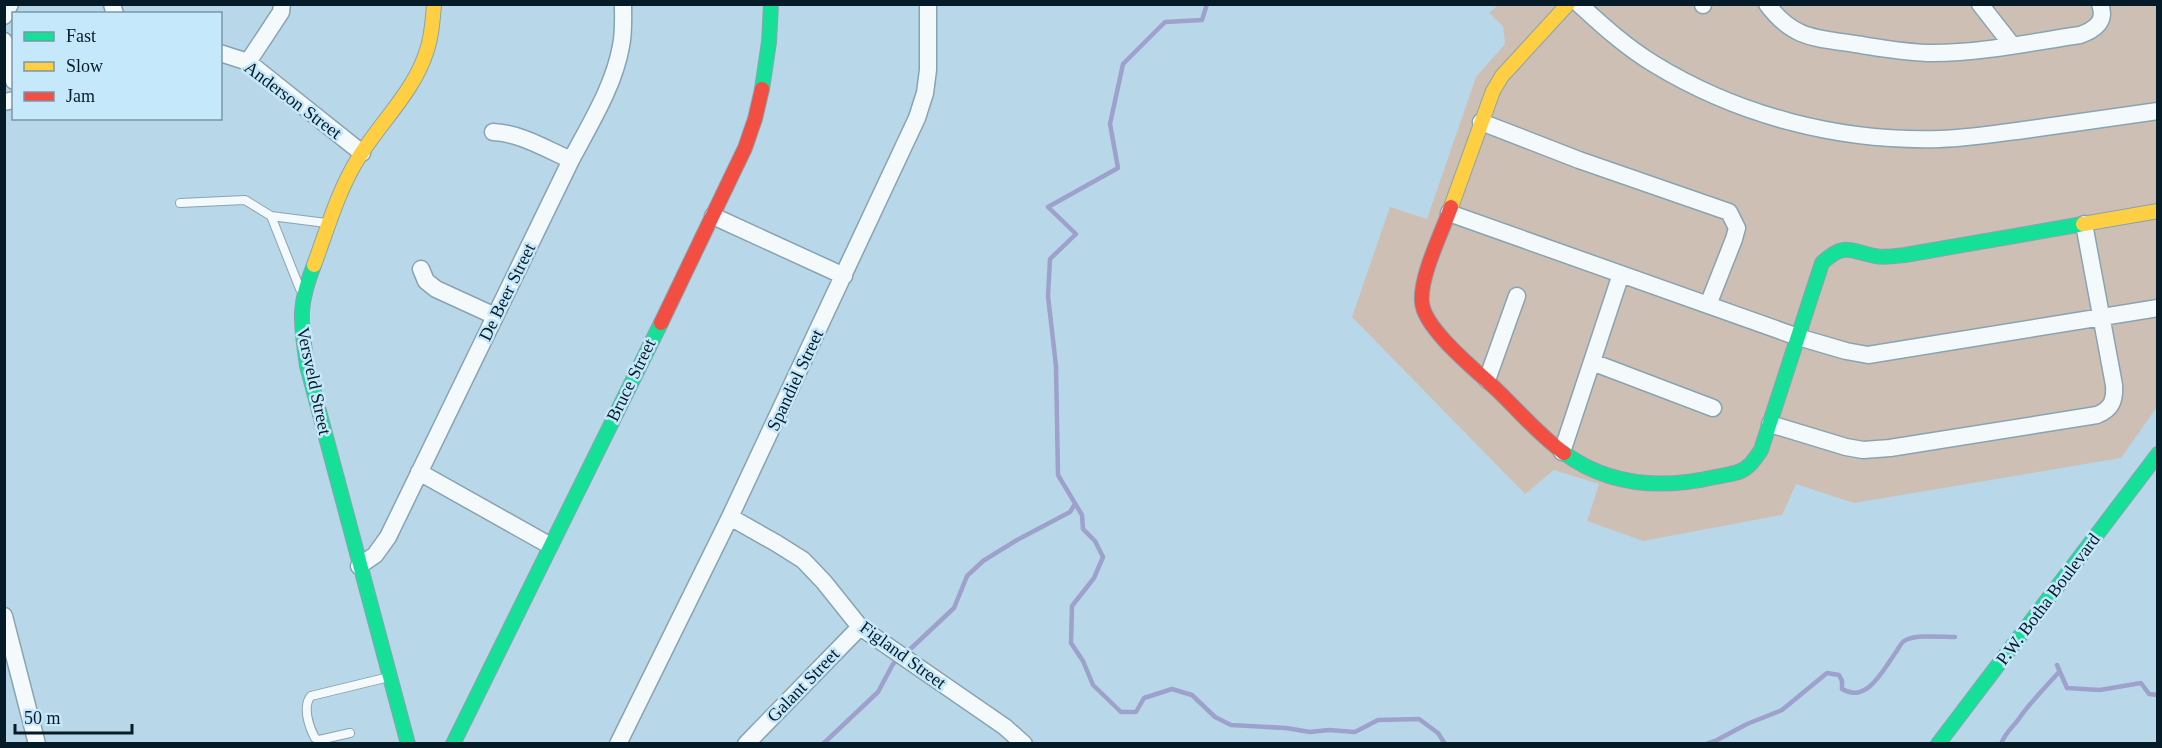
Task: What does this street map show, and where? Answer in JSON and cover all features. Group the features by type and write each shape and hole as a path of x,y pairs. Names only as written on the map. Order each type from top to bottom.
{"street":[{"path":"4,16 10,4"},
{"path":"248,63 280,12 282,4"},
{"name":"Versveld Street","path":"408,744 307,366 301,311 303,299 347,180 362,153 413,85 426,57 434,25 434,4"},
{"name":"De Beer Street","path":"359,566 375,555 384,544 598,108 617,63 621,45 623,4"},
{"name":"Bruce Street","path":"453,744 713,216 748,138 759,106 768,58 771,4"},
{"name":"Spandiel Street","path":"618,744 730,517 917,118 925,93 928,70 928,4"},
{"path":"1568,4 1502,76 1481,122 1422,287 1421,301 1430,322 1487,380 1562,452 1589,467 1640,483 1662,486 1740,471 1748,467 1761,450 1822,263 1840,249 1850,247 1885,257 2157,211"},
{"path":"1579,4 1615,37 1652,63 1699,89 1752,110 1810,128 1875,138 1941,139 2157,111"},
{"path":"1767,4 1774,15 1792,30 1813,38 1932,53 1959,52 2080,35 2093,31 2099,24 2102,18 2100,4"},
{"path":"1980,4 2012,45"},
{"path":"4,41 12,73"},
{"name":"Anderson Street","path":"222,54 248,63 362,153"},
{"path":"1481,122 1579,160 1729,212 1737,228 1708,305"},
{"path":"493,132 505,132 571,160"},
{"path":"1449,213 1798,337 1868,355 2157,308"},
{"path":"713,216 844,276"},
{"path":"1770,424 1863,450 1890,448 2097,415 2106,411 2115,397 2084,224"},
{"path":"421,269 426,281 436,289 495,316"},
{"path":"1562,452 1621,274"},
{"path":"1487,380 1517,296"},
{"path":"1592,362 1713,408"},
{"name":"P.W. Botha Boulevard","path":"1938,744 2157,454"},
{"path":"419,472 549,545"},
{"name":"Figland Street","path":"730,517 803,560 860,627 1005,727 1024,744"},
{"path":"4,616 37,744"},
{"name":"Galant Street","path":"746,744 860,627"}],"lane":[{"path":"180,203 245,200 271,216 330,223"},
{"path":"271,216 303,299"},
{"path":"350,733 319,740 315,738 306,707 307,700 311,696 389,677"}],"shaded area":[{"path":"1498,5 2157,5 2157,407 2121,458 1854,503 1796,484 1782,515 1643,541 1587,521 1599,484 1554,470 1525,494 1352,317 1390,207 1427,219 1476,77 1505,44 1503,26 1489,13"}],"waterway":[{"path":"1207,4 1202,20 1165,22 1123,64 1110,124 1118,168 1048,207 1076,234 1050,259 1048,296 1056,366 1058,475 1082,515 1083,529 1095,541 1103,557 1094,578 1072,606 1071,643 1083,661 1093,685 1121,712 1136,712 1144,698 1172,689 1192,695 1215,717 1231,725 1286,728 1310,732 1329,730 1355,732 1378,720 1419,719 1438,733 1445,744"},
{"path":"905,654 954,608 967,576 983,561 1070,512 1075,504"},
{"path":"1706,744 1782,710 1827,673 1839,675 1842,689 1859,692 1874,683 1904,641 1922,637 1955,637"},
{"path":"823,744 878,692 893,664 899,659"},
{"path":"2057,665 2067,688 2100,690 2141,683 2149,694 2158,695"},
{"path":"2001,744 2028,707 2059,672"}],"traffic: fast":[{"path":"762,89 769,42 771,4"},
{"path":"1564,453 1599,472 1637,482 1676,483 1739,472 1746,468 1761,450 1822,263 1830,256 1842,250 1853,250 1879,257 1890,257 2083,224"},
{"path":"314,265 305,293 302,315 307,366 408,744"},
{"path":"453,744 661,323"},
{"path":"1938,744 2158,454"}],"traffic: slow":[{"path":"314,265 349,174 365,148 405,94 421,66 430,39 434,4"},
{"path":"1451,207 1493,91 1502,76 1568,4"},
{"path":"2083,224 2158,211"}],"traffic: jam":[{"path":"661,323 745,148 762,89"},
{"path":"1451,207 1424,281 1422,303 1425,314 1453,350 1564,453"}]}
